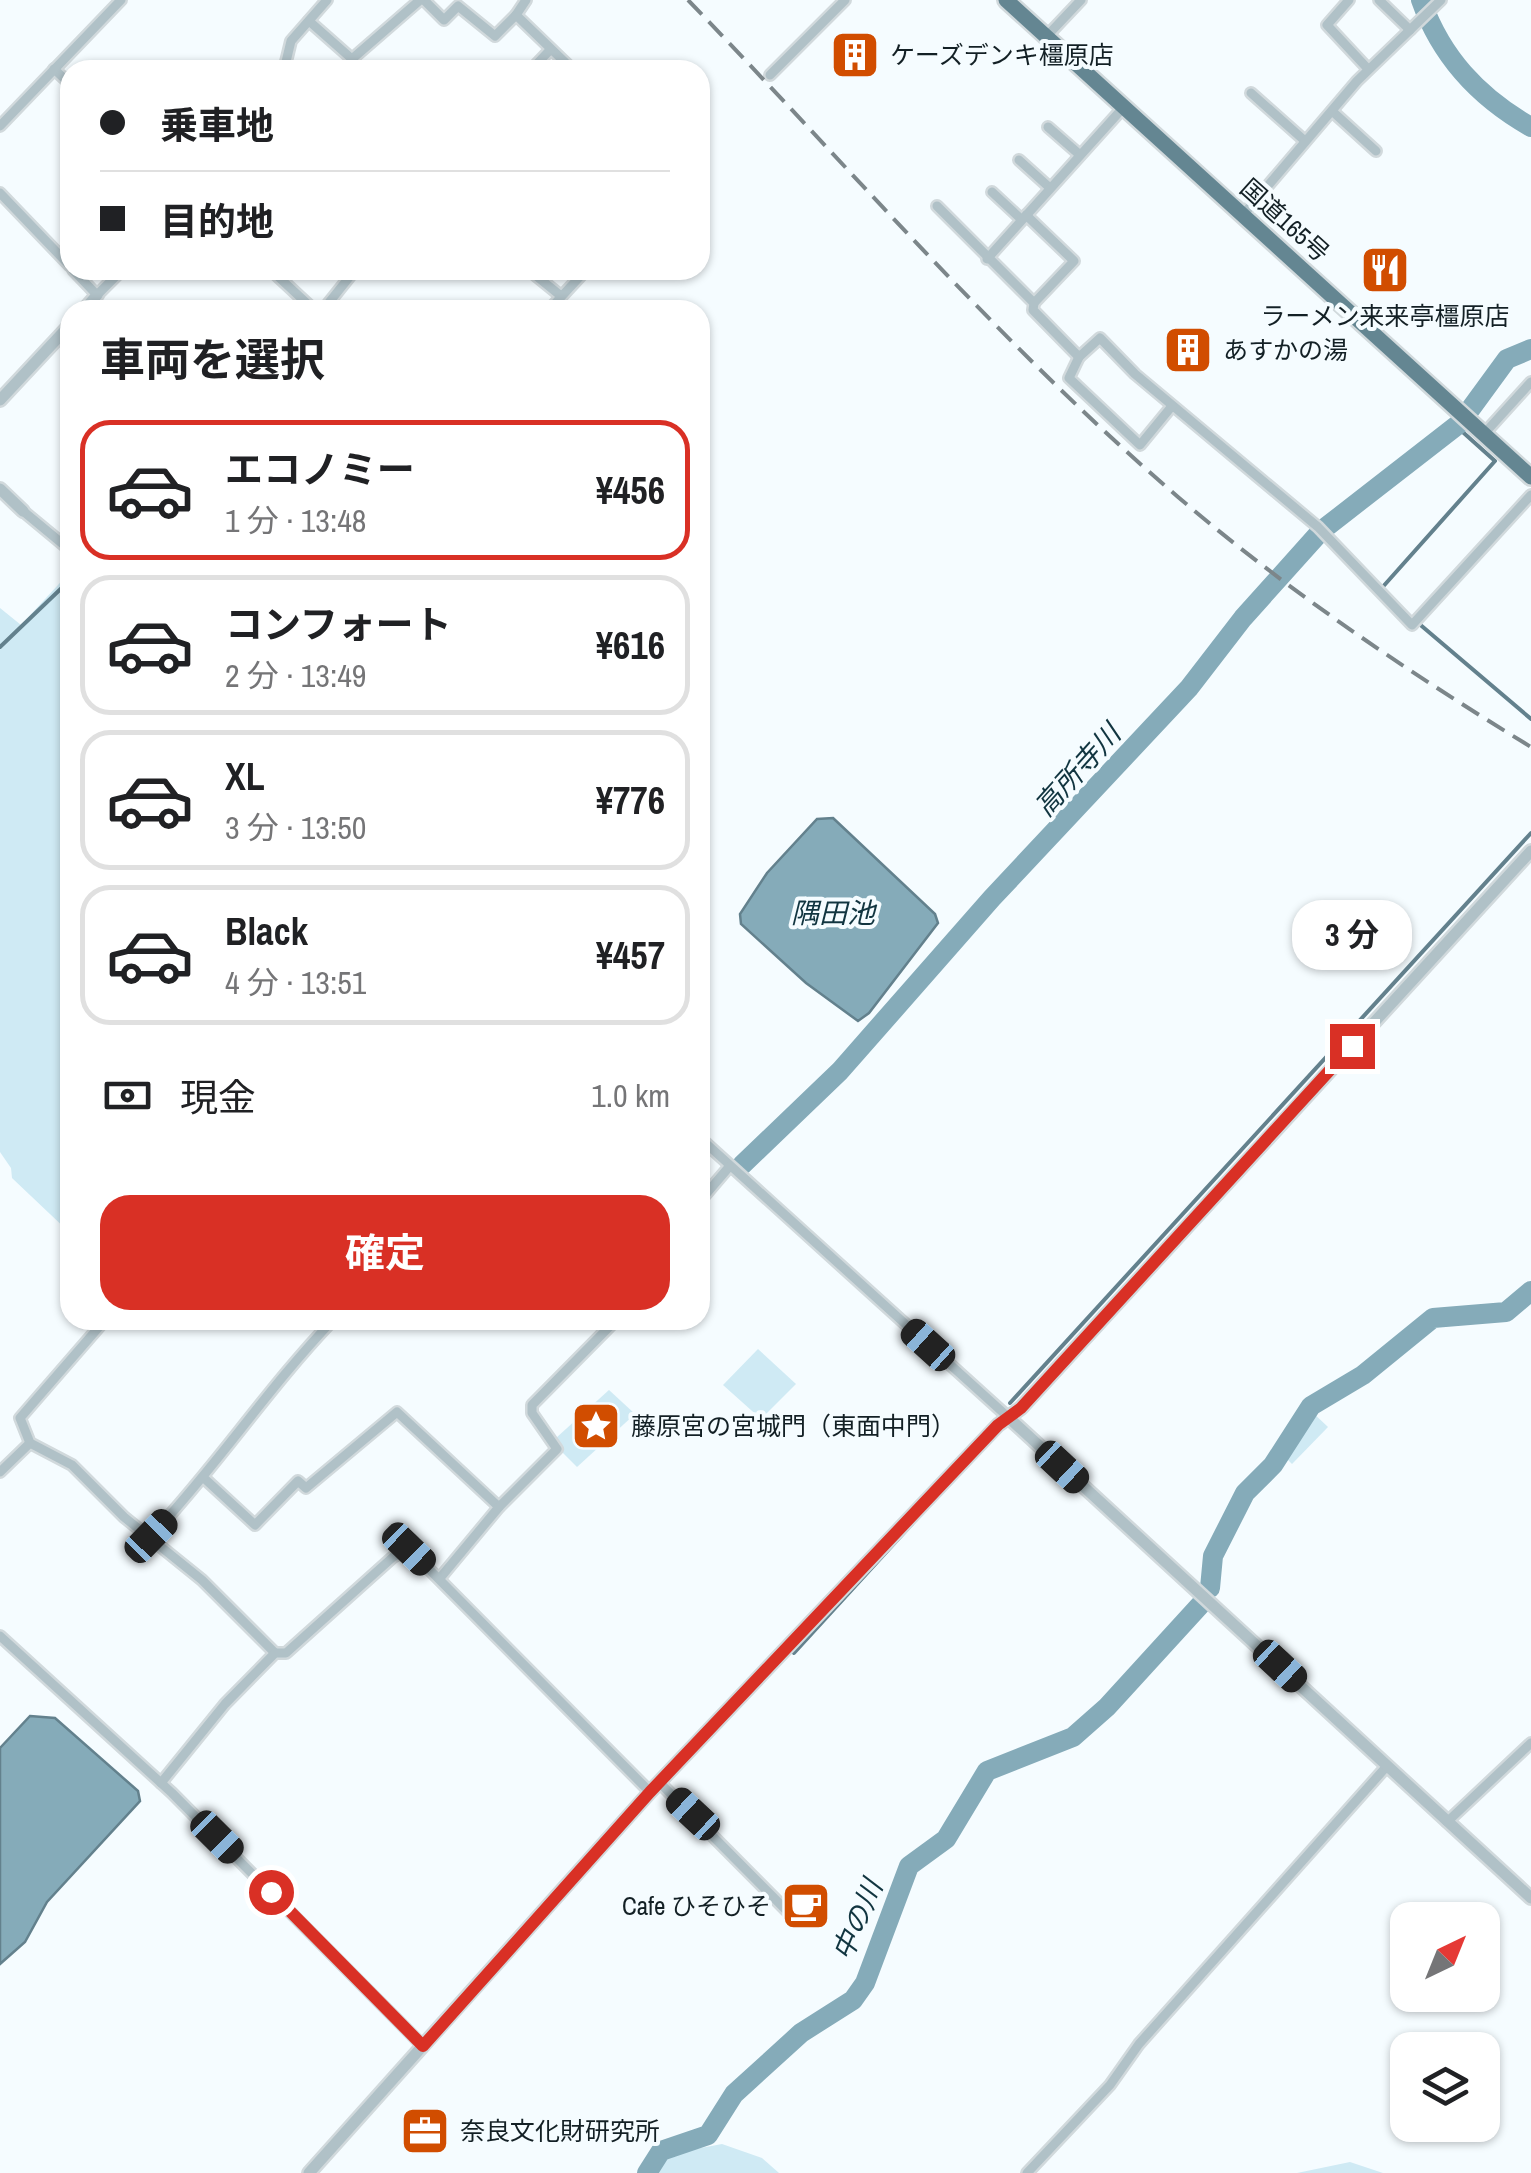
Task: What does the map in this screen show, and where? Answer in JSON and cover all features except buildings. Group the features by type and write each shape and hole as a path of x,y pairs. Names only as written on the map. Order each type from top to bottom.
{"highway":[{"name":"国道165号","path":"1006,0 1531,477"}],"street":[{"path":"63,60 121,0"},
{"path":"286,60 291,41 327,0"},
{"path":"309,21 352,58 422,0 444,20 458,6 495,36 526,0"},
{"path":"770,75 845,0"},
{"path":"1046,37 1081,0"},
{"path":"1348,0 1327,25 1368,69"},
{"path":"1380,0 1410,30"},
{"path":"1243,215 1368,69 1438,2"},
{"path":"516,15 562,60"},
{"path":"540,60 550,50"},
{"path":"0,126 60,63"},
{"path":"54,69 60,75"},
{"path":"1251,93 1305,142"},
{"path":"987,259 1122,109"},
{"path":"1332,111 1376,151"},
{"path":"1048,127 1080,155"},
{"path":"1020,160 1050,188"},
{"path":"992,192 1074,261 1034,303 1033,310 1079,357"},
{"path":"0,194 60,256"},
{"path":"937,206 1034,303"},
{"path":"83,280 97,295"},
{"path":"93,300 112,280"},
{"path":"284,280 309,300"},
{"path":"330,300 347,280"},
{"path":"541,280 561,296"},
{"path":"558,300 576,280"},
{"path":"0,400 60,336"},
{"path":"1172,406 1140,445 1069,378 1079,357 1100,338 1172,406 1180,408 1260,474 1412,624 1531,495"},
{"path":"1483,435 1531,382"},
{"path":"0,489 60,542"},
{"path":"309,2173 655,1788 1008,1418 1531,852"},
{"path":"710,1148 1531,1898"},
{"path":"710,1189 729,1167"},
{"path":"96,1330 20,1418 30,1442 72,1465 275,1652 286,1654 394,1557 409,1549 788,1912"},
{"path":"151,1536 205,1479 243,1431 254,1408 324,1330"},
{"path":"440,1578 499,1507 557,1448 532,1412 532,1404 606,1330"},
{"path":"205,1479 255,1525 298,1481 306,1488 396,1412 499,1507"},
{"path":"0,1472 30,1442"},
{"path":"0,1636 161,1783 423,2046"},
{"path":"161,1783 224,1704 275,1652"},
{"path":"1447,1822 1531,1743"},
{"path":"1027,2173 1110,2085 1139,2044 1387,1766"}],"shaded area":[{"path":"60,583 60,1224 12,1178 11,1168 0,1152 0,608 21,625"},
{"path":"758,1349 796,1384 761,1419 723,1385"},
{"name":"藤原宮の宮城門（東面中門）","path":"609,1390 635,1414 577,1467 561,1451 556,1438"},
{"path":"1312,1412 1328,1427 1292,1464 1283,1455"},
{"path":"722,2144 762,2158 779,2173 653,2173 653,2166 674,2153"},
{"path":"1350,2162 1383,2173 1297,2173"}],"water":[{"name":"隅田池","path":"833,818 935,914 938,923 869,1013 858,1021 806,983 741,924 740,914 767,873 817,819"},
{"path":"30,1716 55,1718 138,1791 140,1801 47,1902 25,1942 0,1964 0,1748"}],"waterway":[{"path":"1421,0 1439,40 1464,74 1494,103 1531,127"},
{"name":"高所寺川","path":"1469,411 1507,359 1531,349"},
{"name":"高所寺川","path":"742,1165 840,1071 992,898 1189,688 1243,618 1321,531 1460,423"},
{"path":"1380,590 1495,461 1456,426"},
{"path":"0,647 60,590"},
{"path":"1417,622 1531,719"},
{"path":"1010,1403 1531,833"},
{"name":"中の川","path":"1210,1588 1213,1556 1245,1493 1273,1465 1311,1406 1363,1375 1433,1318 1506,1312 1531,1291"},
{"path":"794,1653 912,1524"},
{"name":"中の川","path":"647,2173 661,2151 708,2135 734,2094 801,2033 853,2000 865,1983 909,1866 946,1839 987,1771 1073,1737 1107,1707 1202,1603"}],"railway":[{"path":"688,0 988,317 1178,497 1350,629 1531,747"}],"place":[{"name":"ケーズデンキ橿原店","path":"855,55"},
{"name":"ラーメン来来亭橿原店","path":"1385,270"},
{"name":"あすかの湯","path":"1188,350"},
{"name":"藤原宮の宮城門（東面中門）","path":"596,1426"},
{"name":"Cafe ひそひそ","path":"806,1906"},
{"name":"奈良文化財研究所","path":"425,2131"}],"route":[{"path":"271,1892 423,2046 650,1792 998,1425 1021,1408 1352,1046"}]}
